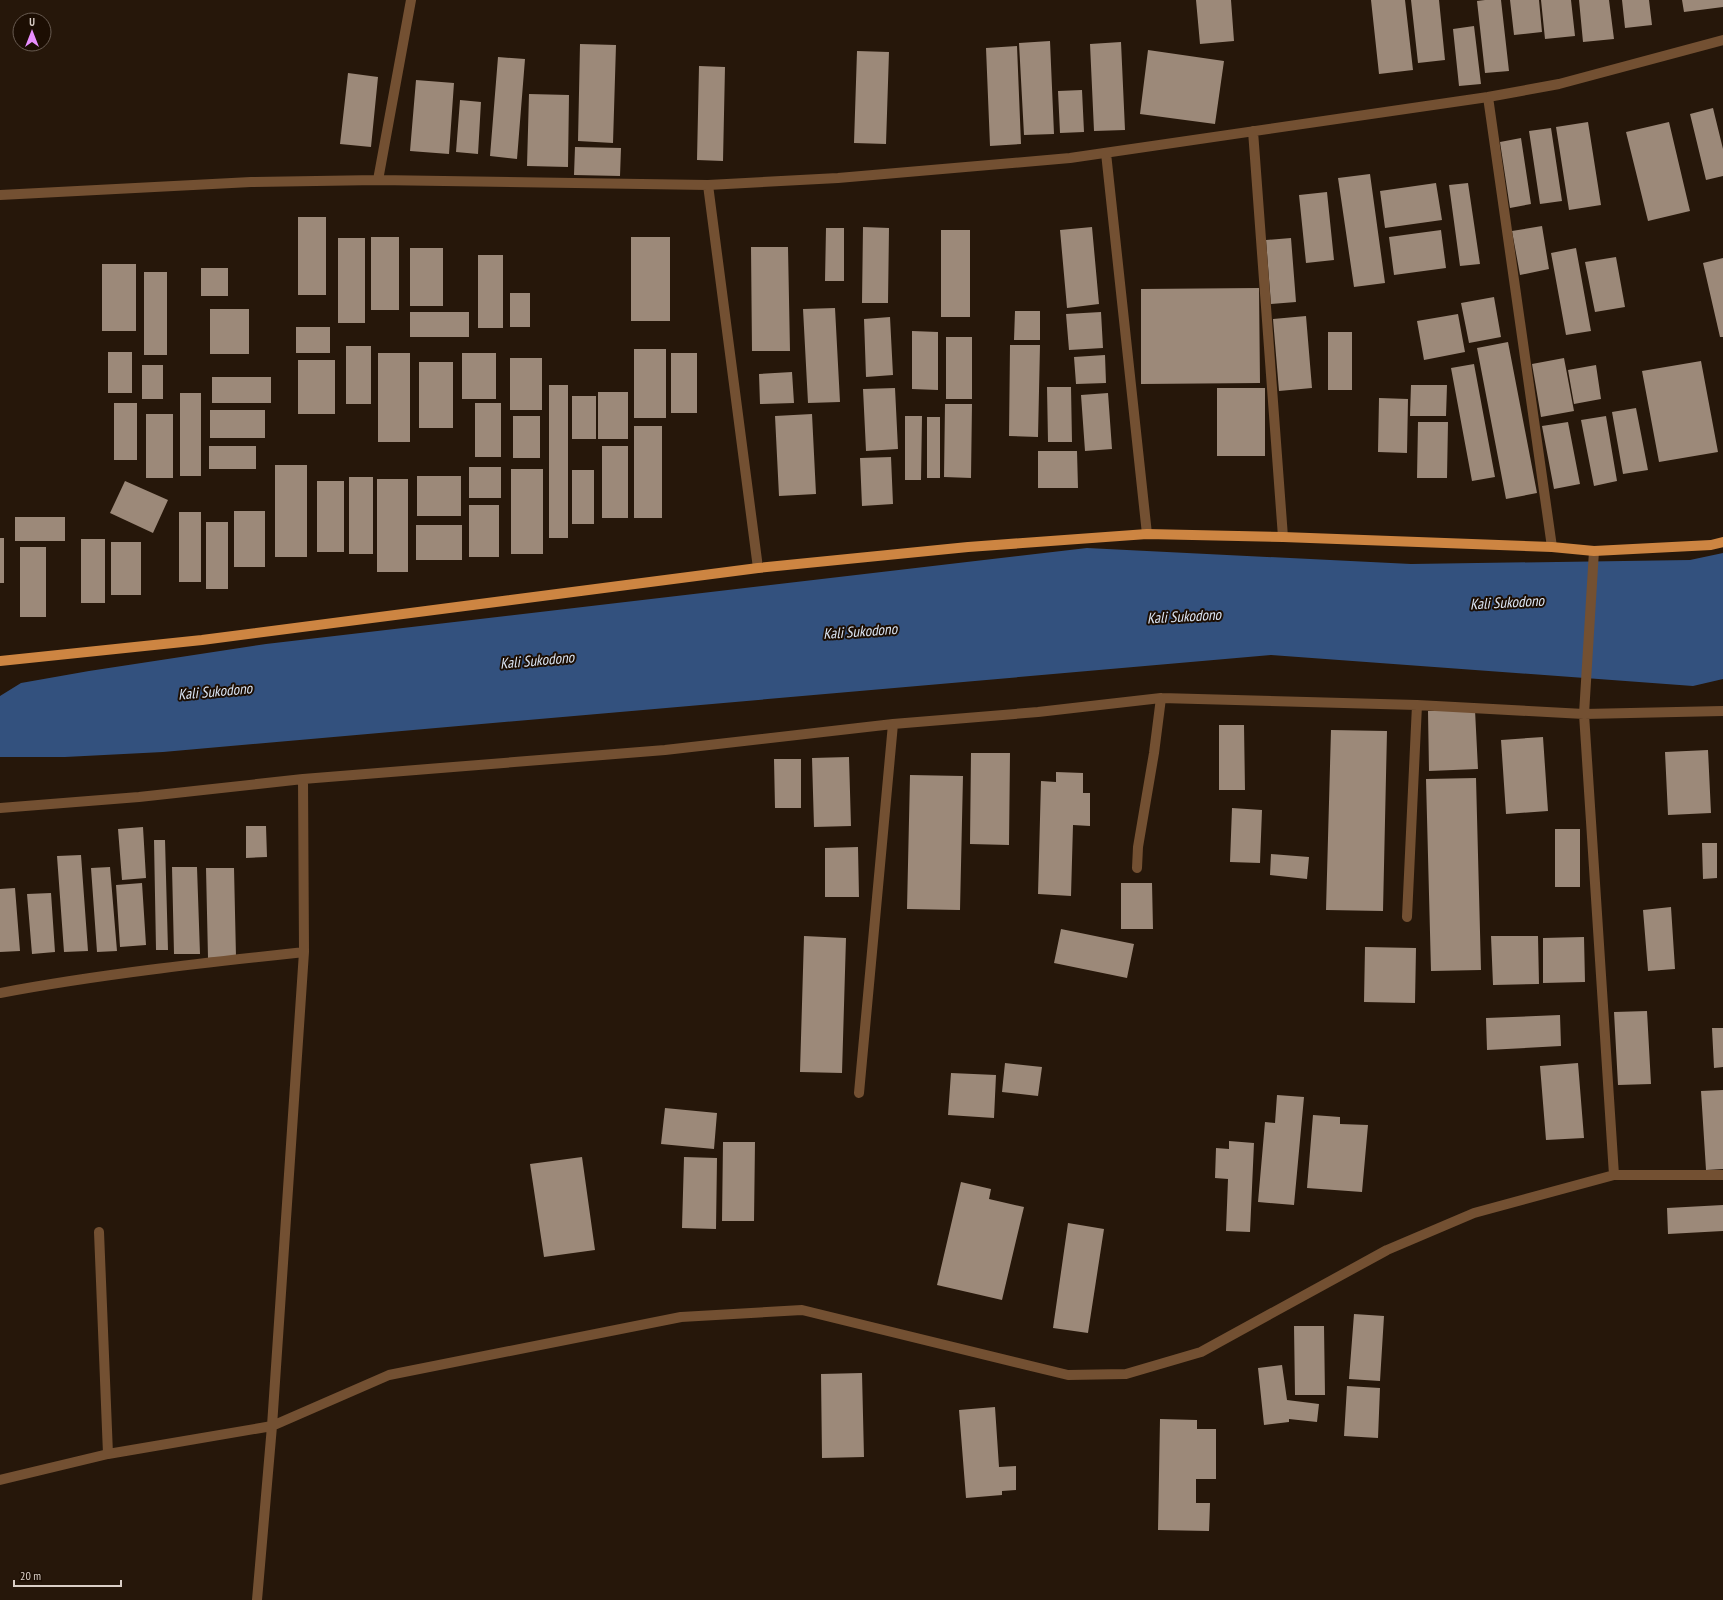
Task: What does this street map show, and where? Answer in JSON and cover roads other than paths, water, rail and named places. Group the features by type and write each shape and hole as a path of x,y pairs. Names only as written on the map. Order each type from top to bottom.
{"main road":[{"path":"0,662 202,640 758,568 968,547 1147,534 1283,537 1552,547 1594,555 1711,545 1723,542"}],"street":[{"path":"378,180 411,0"},
{"path":"0,195 251,182 378,180 708,185 838,178 1070,158 1488,97 1559,84 1723,40"},
{"path":"1488,97 1552,547"},
{"path":"1253,131 1283,537"},
{"path":"1106,153 1147,534"},
{"path":"708,185 758,568"},
{"path":"1594,555 1584,714 1614,1175"},
{"path":"0,808 139,797 303,779 665,750 894,724 1038,712 1161,698 1417,705 1584,714 1723,711"},
{"path":"1137,868 1138,847 1154,753 1161,698"},
{"path":"1407,917 1417,705"},
{"path":"859,1094 894,724"},
{"path":"257,1600 272,1426 304,952 303,779"},
{"path":"0,993 35,986 182,966 304,952"},
{"path":"0,1480 108,1454 272,1426 389,1376 681,1317 802,1310 1068,1376 1126,1374 1201,1352 1387,1250 1474,1213 1614,1175 1723,1175"},
{"path":"99,1232 108,1454"}],"water":[{"name":"Kali Sukodono","path":"1087,548 1411,564 1690,560 1723,553 1723,679 1693,686 1271,655 163,752 65,757 0,757 0,696 21,683 266,644"}]}
